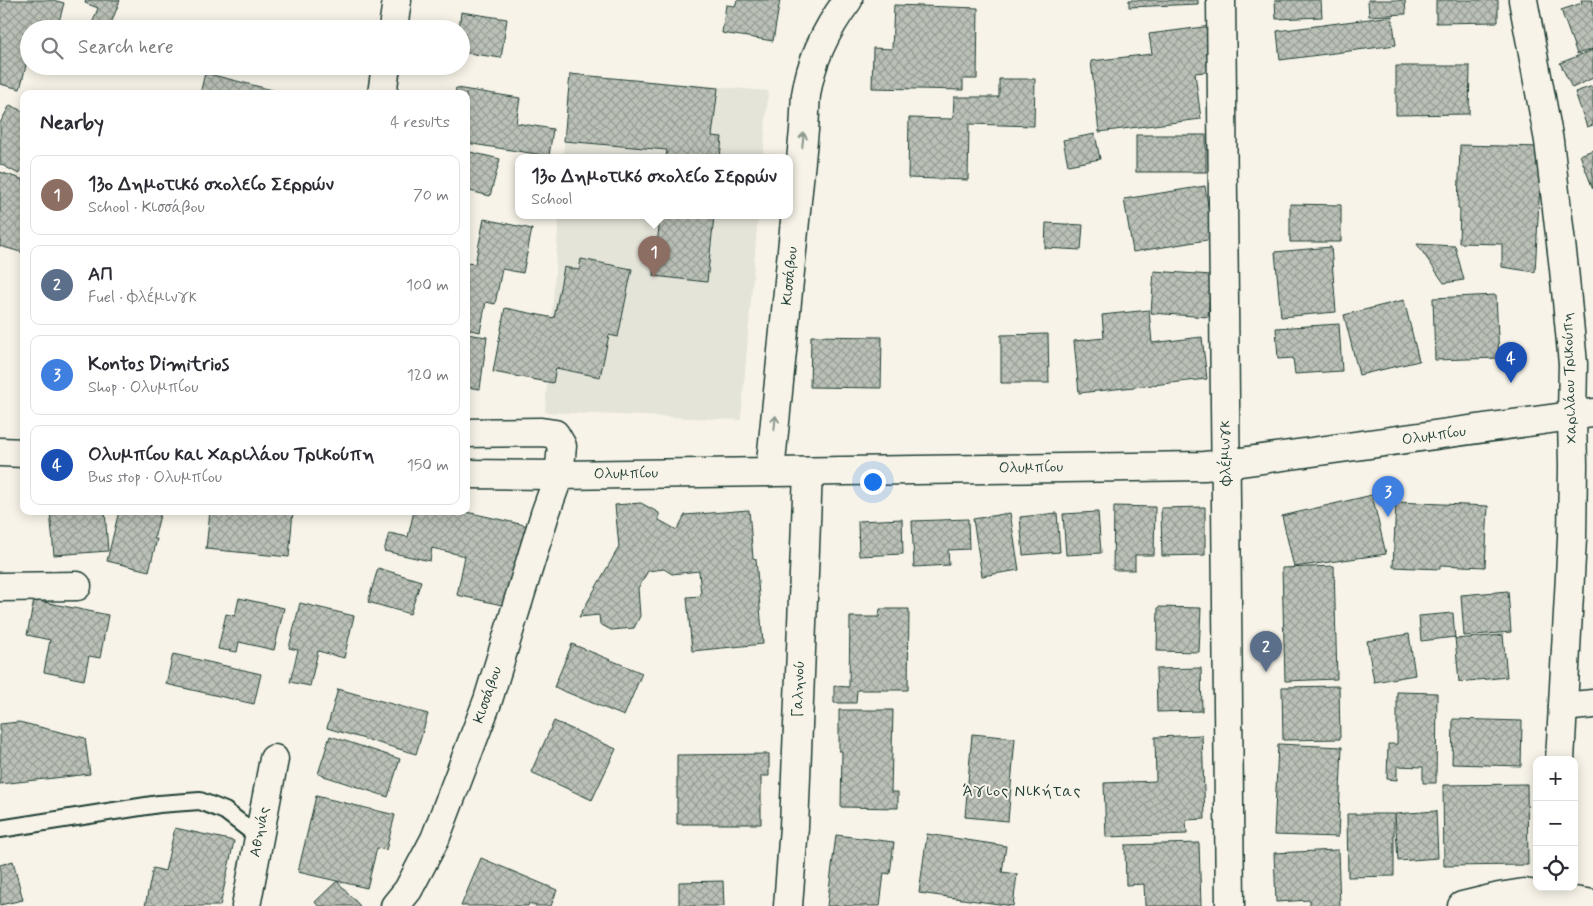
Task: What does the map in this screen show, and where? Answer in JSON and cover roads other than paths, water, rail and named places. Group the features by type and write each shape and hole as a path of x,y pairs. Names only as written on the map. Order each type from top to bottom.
{"street":[{"path":"394,20 397,0"},
{"name":"Κισσάβου","path":"770,472 806,95 814,63 824,35 848,0"},
{"name":"Φλέμινγκ","path":"1221,0 1230,906"},
{"name":"Χαριλάου Τρικούπη","path":"1523,0 1549,141 1573,364 1582,415 1573,465 1572,539 1560,756"},
{"path":"383,90 385,75"},
{"name":"Ολυμπίου","path":"470,474 559,475 1204,466 1582,415"},
{"name":"Κισσάβου","path":"395,906 408,890 423,864 449,805 488,700 545,514 559,475 562,446 555,434 541,432 470,433"},
{"path":"0,452 20,453"},
{"name":"Γαληνού","path":"788,906 794,828 808,472"},
{"path":"0,588 77,586"},
{"path":"1563,707 1593,704"},
{"name":"Αθηνάς","path":"246,906 274,758"},
{"path":"1462,906 1519,894 1532,894 1593,904"}],"lane":[{"path":"0,829 159,804 200,801 225,811 259,837"}],"place":[{"name":"13ο Δημοτικό σχολείο Σερρών","path":"654,277"},
{"name":"Ολυμπίου και Χαριλάου Τρικούπη","path":"1511,383"},
{"name":"Kontos Dimitrios","path":"1388,517"},
{"name":"ΑΠ","path":"1266,672"}],"district":[{"name":"Άγιος Νικήτας","path":"1022,791"}]}
